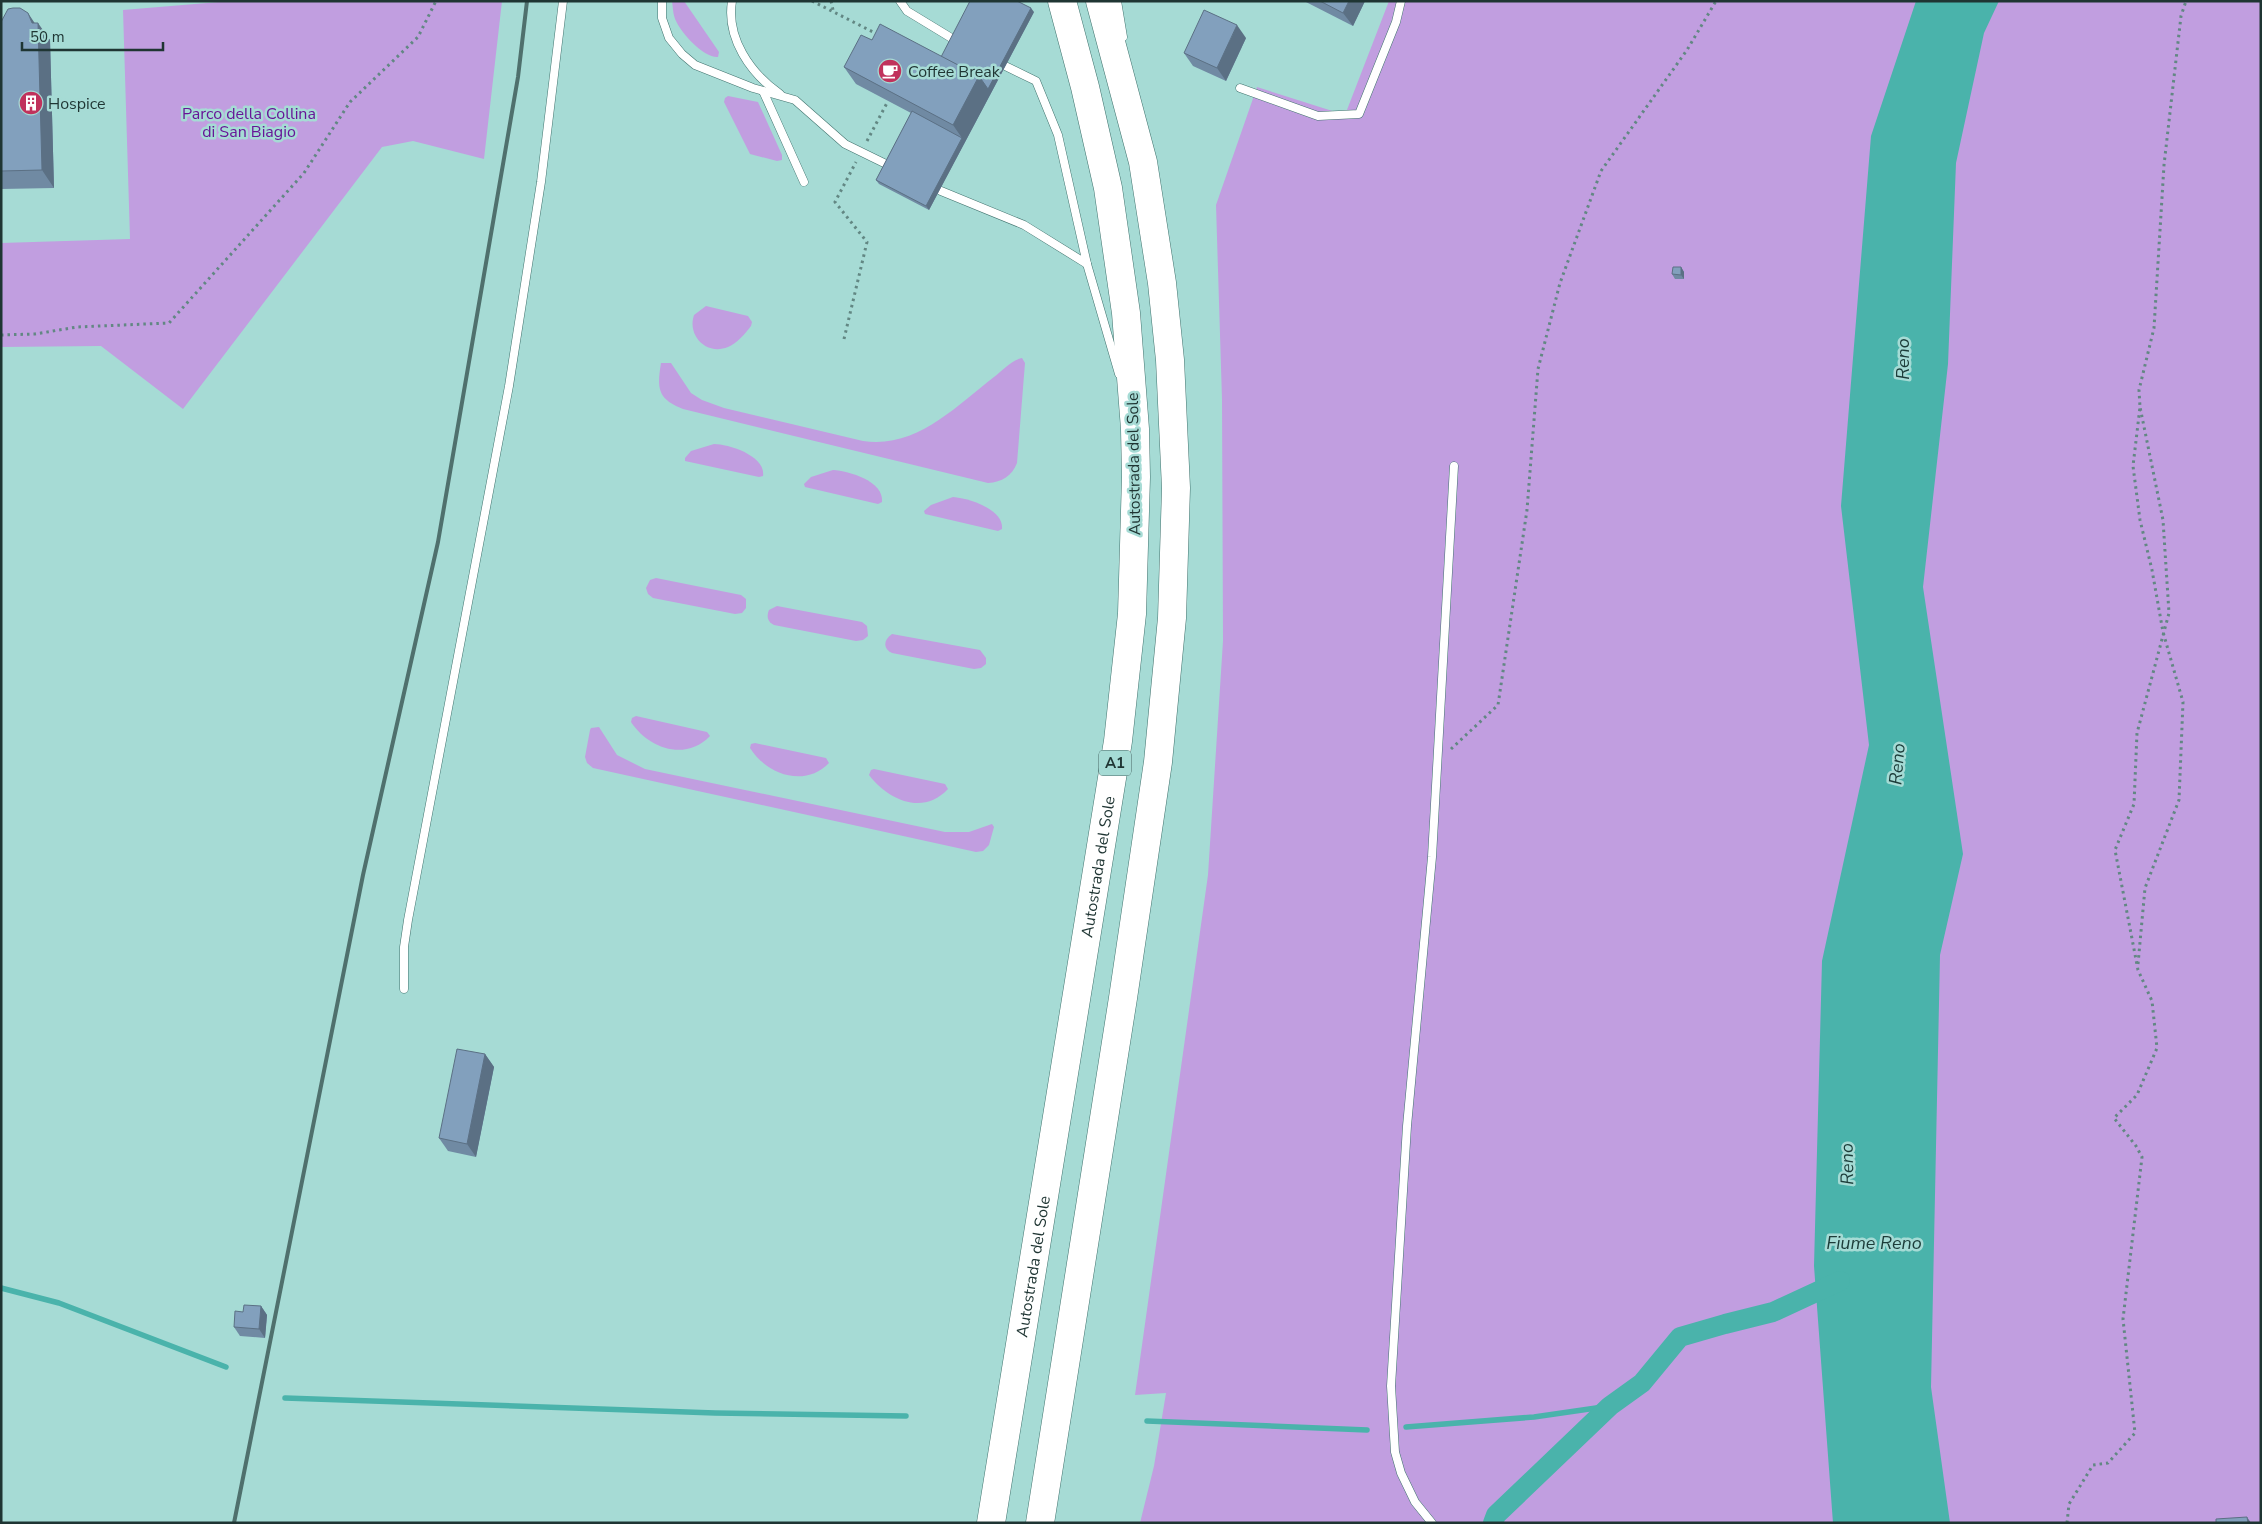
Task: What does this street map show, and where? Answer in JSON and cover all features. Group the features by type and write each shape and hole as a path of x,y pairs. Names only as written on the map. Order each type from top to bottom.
{"highway":[{"name":"Autostrada del Sole","path":"991,1523 1118,741 1132,614 1136,477 1135,429 1126,313 1108,188 1085,87 1062,1"},
{"name":"A1","path":"1040,1523 1125,988 1158,762 1172,618 1176,488 1170,360 1162,283 1143,162 1100,1"}],"lane":[{"path":"404,989 404,947 509,386 541,182 564,1"},
{"path":"662,1 662,18 669,38 682,54 695,65 763,91 795,100 845,144 886,164"},
{"path":"732,1 730,18 732,32 747,61 767,84 786,98"},
{"path":"900,1 908,11 969,49"},
{"path":"1117,1 1125,49"},
{"path":"1240,88 1318,116 1358,114 1396,22 1401,1"},
{"path":"987,57 1036,81 1058,135 1087,264 1122,384"},
{"path":"1129,77 1143,162"},
{"path":"763,91 804,182"},
{"path":"941,191 1024,225 1087,264"},
{"path":"1124,393 1135,429"},
{"path":"1432,1523 1415,1502 1401,1473 1395,1452 1391,1386 1407,1126 1432,857 1454,466"}],"path":[{"path":"1,335 35,334 77,327 169,323 304,173 350,102 418,37 436,1"},
{"path":"812,1 884,37"},
{"path":"831,1 833,11"},
{"path":"1437,762 1498,705 1527,510 1538,369 1560,283 1601,171 1687,50 1716,1"},
{"path":"2068,1523 2068,1504 2093,1466 2108,1463 2135,1433 2123,1318 2142,1158 2136,1146 2114,1118 2137,1095 2157,1048 2152,1000 2138,970 2115,850 2134,804 2137,733 2169,613 2163,520 2140,407 2139,390 2154,328 2164,165 2181,16 2186,1"},
{"path":"844,339 867,242 835,202 888,101"},
{"path":"2138,970 2145,888 2179,800 2183,702 2163,632 2152,570 2140,520 2133,466 2140,407"}],"green space":[{"name":"Parco della Collina di San Biagio","path":"231,1 502,1 484,159 413,141 382,147 183,409 101,346 1,347 1,243 130,239 123,10"},
{"path":"672,1 684,1 719,52 718,57 706,54 683,32 675,19"},
{"path":"1389,1 2261,1 2261,1523 1140,1523 1154,1466 1166,1393 1135,1395 1208,875 1223,641 1222,399 1216,205 1257,87 1345,115"},
{"path":"728,96 758,102 782,155 782,160 777,161 750,154 724,102"},
{"path":"706,306 748,316 752,322 751,326 731,346 712,349 700,342 693,330 694,315"},
{"path":"1022,358 1025,363 1017,463 1006,478 988,483 683,409 668,401 659,386 661,363 671,363 691,393 702,400 724,408 863,441 882,442 900,439 934,423 965,401 1011,363"},
{"path":"714,444 737,449 753,457 759,463 763,476 759,477 685,461 685,458 691,451"},
{"path":"833,470 848,472 872,483 881,495 882,502 878,504 805,487 804,484 811,477"},
{"path":"953,497 976,502 991,510 1001,522 1002,529 998,531 925,514 924,511 931,505"},
{"path":"656,578 741,595 746,599 746,608 742,613 735,614 653,598 648,594 646,588 650,580"},
{"path":"777,606 862,622 867,626 868,636 863,640 856,641 774,625 769,621 768,615 769,610"},
{"path":"892,634 980,650 986,658 986,664 981,668 974,669 892,653 885,644"},
{"path":"636,716 707,732 710,736 700,744 690,748 668,749 647,739 638,731 631,722 632,718"},
{"path":"599,727 617,755 645,769 945,832 969,832 992,824 994,827 989,845 983,851 976,852 593,768 587,763 585,757 590,730 591,728"},
{"path":"755,743 826,758 829,763 819,771 809,775 787,775 766,765 757,757 750,748 751,744"},
{"path":"874,769 945,784 948,789 928,802 906,802 886,792 877,784 869,775 871,770"}],"water":[{"name":"Fiume Reno","path":"1916,1 1999,1 1984,33 1956,163 1948,364 1923,587 1963,854 1940,955 1931,1387 1950,1523 1833,1523 1814,1266 1822,961 1869,745 1841,506 1871,136"}],"building":[{"path":"970,1 1017,1 1031,8 988,89 979,76 941,57"},
{"path":"1320,1 1349,1 1343,13"},
{"name":"Hospice","path":"20,8 28,13 32,23 38,23 42,170 1,171 1,22 8,9"},
{"path":"1204,10 1237,25 1217,68 1184,53"},
{"path":"880,24 979,76 953,125 844,67 861,35 872,40"},
{"path":"912,111 962,138 926,206 876,180"},
{"path":"1673,267 1681,267 1681,275 1672,274"},
{"path":"457,1049 485,1054 467,1144 439,1138"},
{"path":"244,1305 261,1306 259,1329 234,1327 235,1311 243,1312"},
{"path":"2247,1517 2248,1523 2216,1523 2216,1519"}],"waterway":[{"path":"1493,1523 1496,1515 1610,1406 1642,1383 1680,1337 1773,1312 1840,1281"},
{"path":"1,1288 59,1303 226,1367"},
{"path":"285,1398 715,1413 906,1416"},
{"path":"1406,1427 1534,1417 1610,1406"},
{"path":"1147,1421 1367,1430"}],"railway":[{"path":"234,1523 363,875 438,542 518,77 527,1"}],"place":[{"name":"Coffee Break","path":"890,71"},
{"name":"Hospice","path":"31,103"}],"water label":[{"name":"Reno","path":"1903,359"},
{"name":"Reno","path":"1897,764"},
{"name":"Reno","path":"1847,1164"}]}
